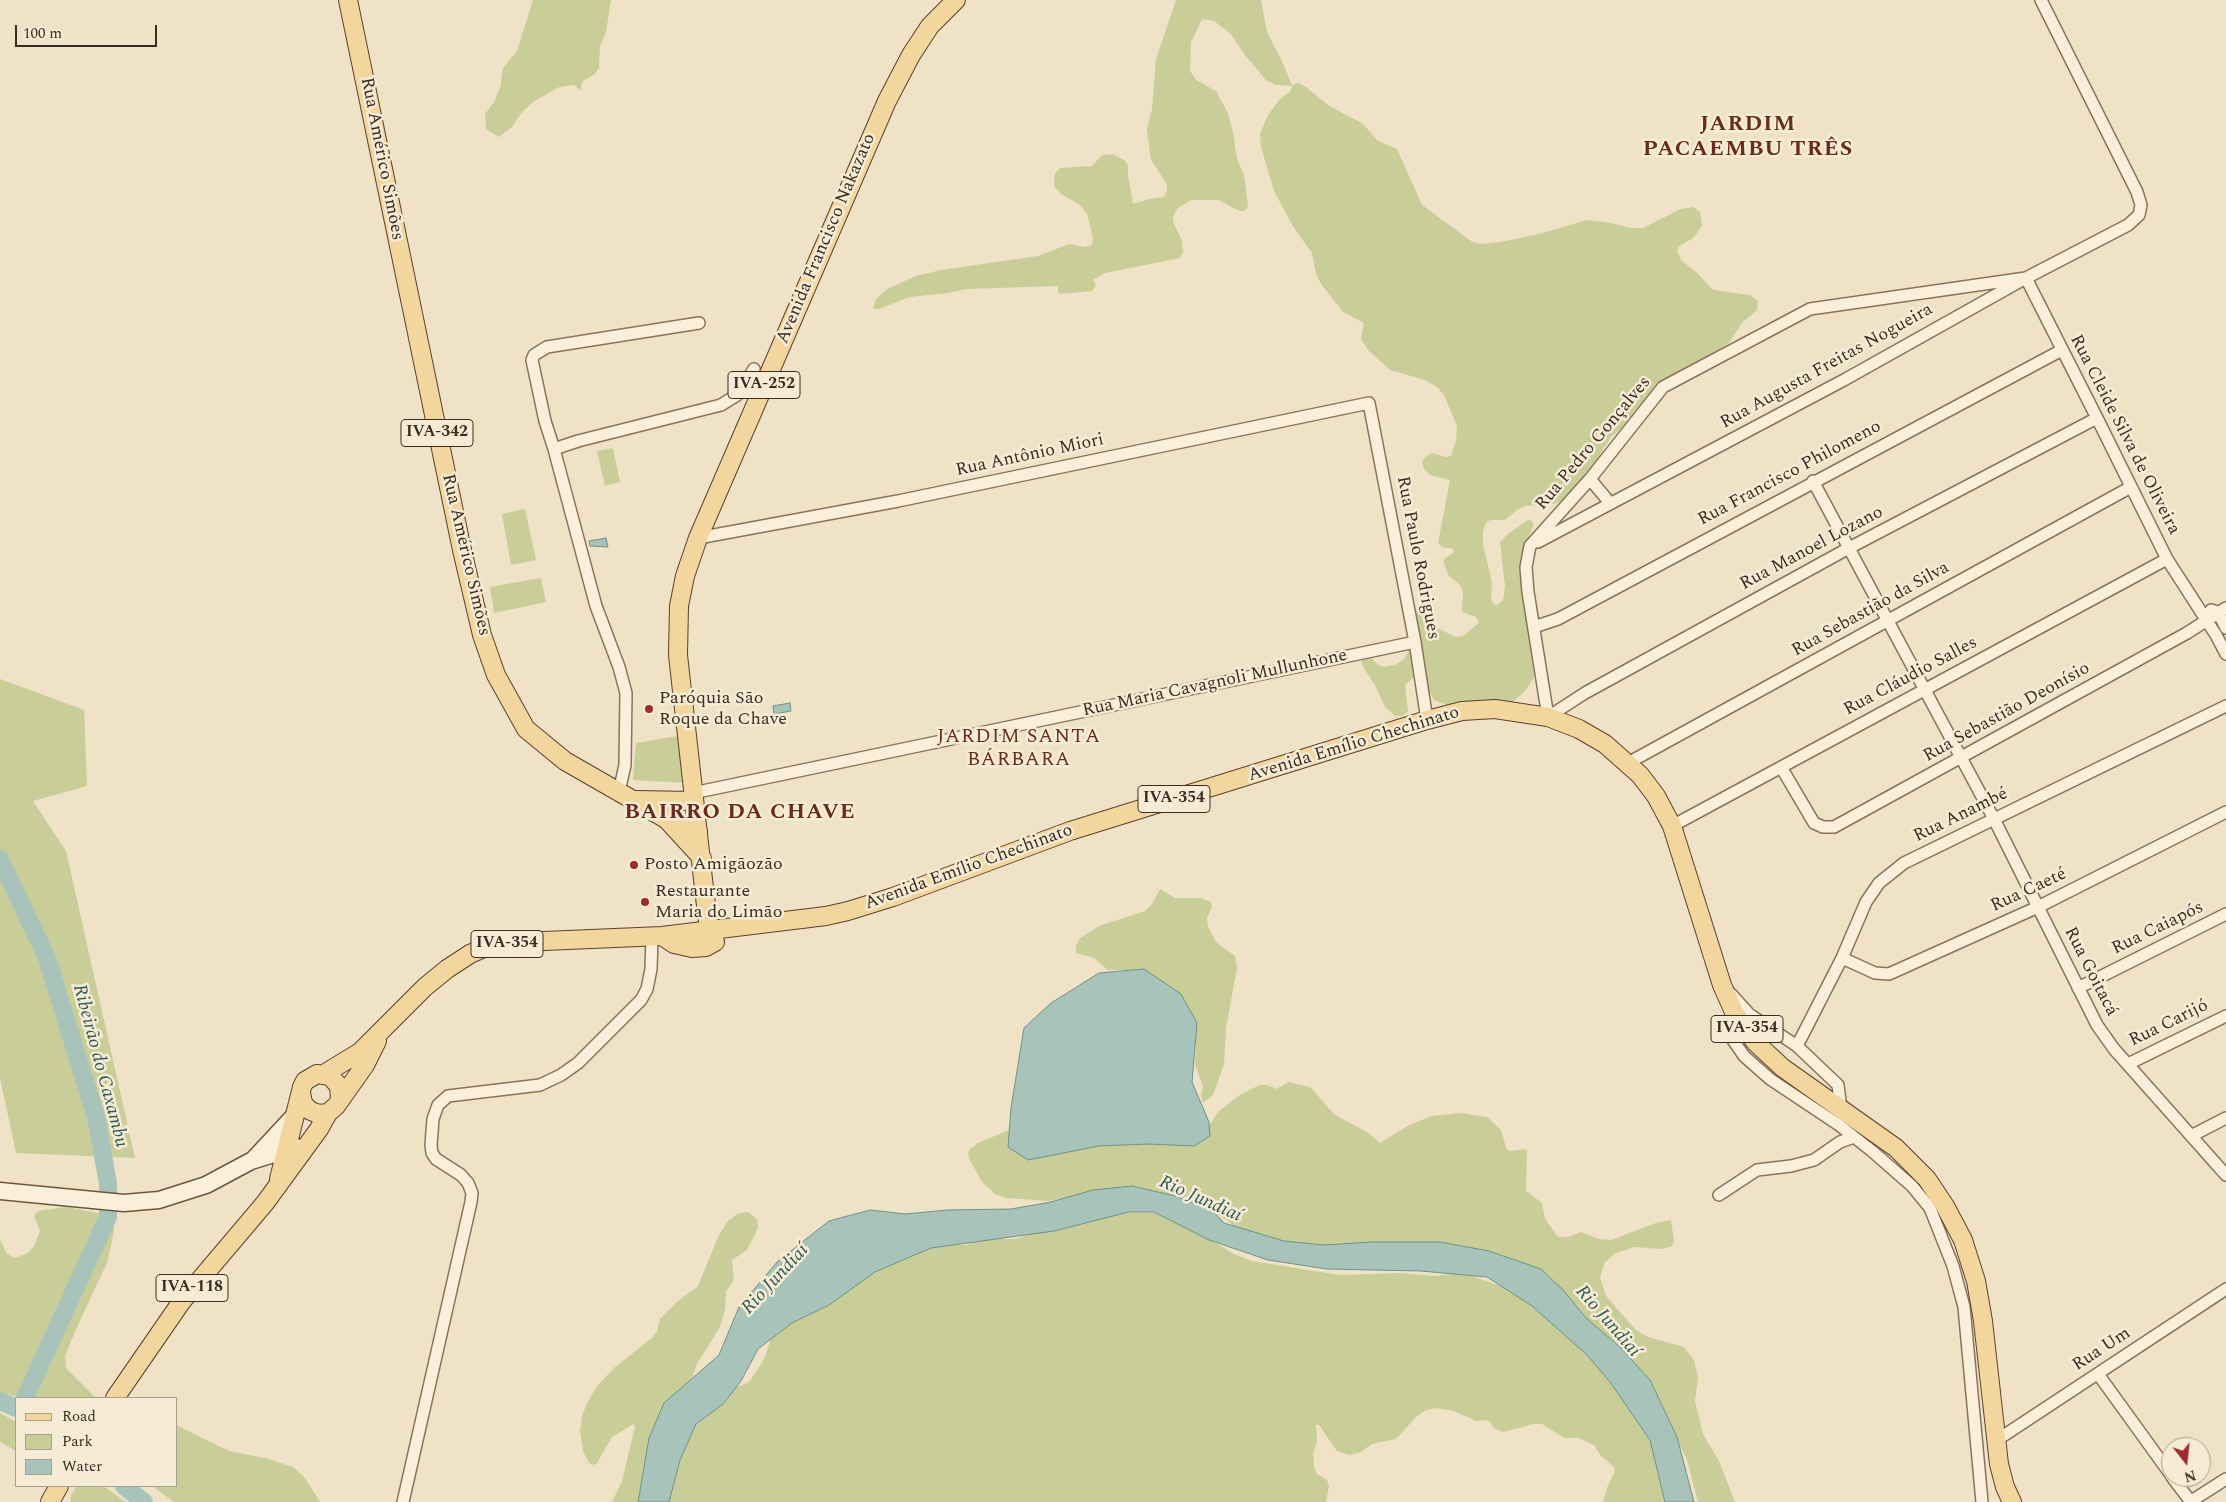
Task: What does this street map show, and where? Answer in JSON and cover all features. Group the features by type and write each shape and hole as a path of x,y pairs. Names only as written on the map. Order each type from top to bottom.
{"main road":[{"name":"Rua Américo Simões","path":"348,0 462,550 482,635 496,675 526,729 574,768 636,800 666,819 698,831"},
{"name":"Avenida Francisco Nakazato","path":"707,938 702,858 680,680 679,606 685,576 698,538 887,101 911,55 930,26 956,0"},
{"name":"Avenida Emílio Chechinato","path":"657,936 682,946 736,927 848,911 893,897 1075,829 1427,720 1462,711 1495,709 1548,717 1579,729 1605,744 1628,763 1656,796 1672,826 1722,985 1734,1012 1756,1043 1783,1068 1896,1148 1927,1179 1945,1206 1963,1240 1976,1281 1983,1321 1999,1464 2005,1487 2012,1502"},
{"name":"Rua Maria Cavagnoli Mullunhone","path":"636,800 693,797"},
{"path":"666,819 702,858"},
{"name":"IVA-354","path":"324,1074 360,1052 425,987 447,969 470,954 486,947 544,941 657,936"},
{"name":"IVA-354","path":"340,1099 365,1065 383,1031"},
{"path":"324,1074 336,1080 341,1092 340,1099 328,1113 318,1114 309,1110 302,1103 300,1093 305,1081 311,1076 324,1074"},
{"name":"IVA-118","path":"278,1185 300,1093"},
{"name":"IVA-118","path":"116,1397 182,1301 265,1204 328,1113"},
{"path":"0,1191 124,1203 159,1200 183,1194 229,1175 251,1161 294,1116"},
{"path":"251,1161 308,1144"},
{"path":"50,1502 58,1487"}],"street":[{"name":"Rua Augusta Freitas Nogueira","path":"1530,546 1844,380 2026,278 2128,225 2139,215 2141,205 2137,192 2041,0"},
{"name":"Rua Cleide Silva de Oliveira","path":"2026,278 2166,559 2198,605 2205,621 2216,635 2226,654"},
{"name":"Rua Pedro Gonçalves","path":"1530,546 1590,479 1663,387 1810,309 2026,278"},
{"path":"619,792 625,765 626,692 619,667 596,606 545,421 532,360 534,354 547,347 699,323"},
{"name":"Rua Francisco Philomeno","path":"1534,628 1558,619 1813,481 2062,350"},
{"path":"554,449 578,441 721,405 737,395 754,369"},
{"name":"Rua Antônio Miori","path":"698,538 907,499 1369,403"},
{"name":"Rua Paulo Rodrigues","path":"1369,403 1415,642 1427,720"},
{"name":"Rua Manoel Lozano","path":"1548,717 1585,693 1849,548 2097,418"},
{"path":"1590,479 1610,503"},
{"name":"Rua Goitacá","path":"1813,481 1960,760 1994,819 2097,1025 2128,1064 2226,1175"},
{"name":"Rua Sebastião da Silva","path":"1628,763 2131,487"},
{"path":"1530,546 1526,567 1548,717"},
{"name":"Rua Cláudio Salles","path":"1672,826 2166,559"},
{"path":"2198,605 2222,610 2226,628"},
{"name":"Rua Sebastião Deonísio","path":"1782,767 1814,823 1823,827 1834,828 2187,633 2222,610"},
{"name":"Rua Maria Cavagnoli Mullunhone","path":"693,797 1415,642"},
{"name":"Rua Anambé","path":"1797,1046 1842,958 1866,902 1879,883 1904,863 2226,706"},
{"name":"Rua Caeté","path":"1842,958 1875,973 1889,974 2038,907 2226,812"},
{"name":"Rua Caiapós","path":"2078,988 2226,914"},
{"path":"403,1502 472,1193 462,1175 436,1160 432,1154 430,1145 433,1119 438,1104 448,1096 540,1085 561,1075 578,1063 644,995 657,936"},
{"path":"1722,985 1749,1014 1797,1046 1838,1085 1841,1109"},
{"name":"Rua Carijó","path":"2128,1064 2226,1016"},
{"path":"1741,1022 1730,1030 1733,1040 1744,1056 1770,1079 1854,1137 1912,1186 1930,1208 1953,1266 1964,1308 1982,1502"},
{"path":"2191,1136 2226,1118"},
{"path":"1719,1195 1757,1170 1792,1166 1814,1160 1840,1142 1854,1137"},
{"name":"Rua Um","path":"1997,1440 2226,1289"},
{"path":"2098,1374 2161,1461"},
{"path":"1981,1481 1999,1464"},
{"path":"2180,1487 2190,1502 2226,1480"}],"green space":[{"path":"533,0 611,0 606,32 600,47 599,68 594,75 583,81 581,85 582,91 574,85 559,87 533,102 522,112 512,127 499,137 486,129 485,114 494,102 500,88 503,68 517,51"},
{"path":"1176,0 1261,0 1267,32 1292,85 1298,83 1306,87 1329,106 1362,123 1378,141 1397,149 1422,205 1471,241 1481,244 1500,242 1539,234 1587,220 1631,228 1643,228 1681,209 1693,207 1700,212 1702,226 1693,238 1678,247 1677,251 1682,261 1696,272 1713,290 1750,295 1758,301 1757,310 1742,323 1729,343 1675,378 1635,419 1612,436 1594,468 1561,501 1554,504 1525,506 1505,520 1490,520 1486,523 1483,532 1483,545 1492,582 1491,600 1496,606 1503,600 1505,586 1500,542 1509,533 1528,520 1531,520 1534,524 1525,545 1541,653 1534,678 1524,692 1510,704 1450,706 1434,700 1421,678 1416,675 1405,685 1408,712 1402,716 1395,716 1385,707 1375,685 1363,667 1361,658 1368,654 1378,665 1385,667 1395,665 1403,660 1412,646 1414,611 1417,609 1428,623 1455,637 1463,636 1479,623 1476,617 1462,612 1463,592 1460,585 1449,576 1444,564 1444,559 1453,553 1454,549 1442,547 1438,543 1450,480 1430,475 1424,469 1422,462 1425,457 1432,453 1446,457 1451,456 1456,441 1457,426 1444,395 1437,387 1425,380 1390,370 1368,350 1361,339 1364,323 1343,312 1321,284 1316,274 1312,253 1294,228 1274,191 1261,147 1260,134 1268,115 1280,99 1291,91 1292,86 1276,85 1266,80 1230,33 1214,21 1202,19 1191,42 1190,71 1196,80 1216,91 1228,113 1237,159 1244,175 1248,207 1244,211 1239,211 1219,200 1191,200 1178,208 1173,217 1174,224 1182,241 1183,252 1180,258 1105,273 1093,280 1096,285 1092,291 1060,294 1058,286 966,289 949,293 909,297 879,309 873,309 876,299 887,289 916,276 941,270 1038,256 1069,244 1084,247 1092,245 1093,238 1087,214 1080,205 1061,194 1054,186 1055,174 1060,168 1092,166 1102,155 1113,154 1124,160 1128,165 1133,204 1164,197 1167,184 1151,160 1147,129 1152,109 1156,59"},
{"path":"613,448 620,482 605,486 597,451"},
{"path":"525,509 536,560 511,565 502,514"},
{"path":"541,578 546,602 494,613 490,587"},
{"path":"0,679 84,710 87,786 33,801 66,851 135,1158 16,1153 0,1078"},
{"path":"683,735 684,783 633,780 636,743"},
{"path":"1160,889 1175,898 1201,898 1211,902 1212,907 1207,918 1208,927 1217,943 1235,956 1237,968 1226,1028 1224,1064 1213,1095 1203,1103 1201,1094 1203,1087 1195,1064 1196,1047 1192,1028 1144,973 1131,970 1108,970 1094,958 1076,953 1076,946 1080,938 1099,926 1145,911 1152,904"},
{"path":"1288,1082 1310,1087 1335,1115 1367,1132 1380,1143 1409,1125 1432,1116 1460,1113 1487,1117 1501,1130 1507,1150 1524,1149 1527,1151 1526,1191 1542,1203 1545,1219 1558,1237 1568,1237 1581,1232 1599,1239 1611,1240 1656,1223 1671,1220 1674,1241 1672,1246 1662,1249 1634,1247 1616,1253 1605,1262 1600,1277 1606,1296 1636,1330 1648,1337 1684,1347 1694,1360 1698,1377 1695,1401 1703,1434 1719,1461 1735,1502 1698,1502 1687,1460 1652,1389 1550,1285 1251,1242 1228,1221 1205,1207 1181,1197 1161,1193 1127,1191 1047,1201 1007,1198 995,1194 982,1182 969,1159 968,1153 970,1149 978,1143 1012,1129 1201,1139 1218,1112 1241,1094 1260,1085 1267,1085 1277,1089"},
{"path":"67,1207 103,1214 113,1221 114,1231 107,1263 65,1356 66,1368 95,1397 18,1397 0,1392 0,1240 7,1254 15,1258 28,1253 34,1246 40,1231 34,1216 38,1211"},
{"path":"748,1212 757,1219 758,1228 747,1250 732,1260 734,1280 726,1291 725,1309 720,1327 697,1364 647,1502 612,1502 622,1481 635,1427 634,1424 612,1437 597,1463 593,1465 589,1463 583,1451 580,1432 582,1416 587,1403 598,1385 614,1368 652,1338 657,1331 660,1319 678,1301 698,1286 718,1237 727,1222 737,1214"},
{"path":"1129,1213 1156,1213 1174,1218 1234,1254 1252,1261 1340,1275 1400,1273 1434,1276 1462,1273 1507,1288 1569,1330 1638,1406 1680,1502 1603,1502 1615,1471 1614,1467 1601,1456 1594,1445 1578,1438 1564,1438 1542,1424 1533,1424 1504,1432 1495,1429 1488,1420 1476,1421 1454,1411 1435,1408 1426,1410 1416,1417 1396,1439 1372,1444 1359,1453 1349,1455 1337,1451 1319,1425 1316,1425 1317,1442 1313,1453 1314,1467 1317,1474 1327,1480 1329,1486 1326,1502 665,1502 670,1473 693,1428 710,1412 725,1389 743,1385 750,1381 764,1359 771,1339 868,1263 939,1244 966,1245 982,1239 1016,1239 1041,1230"},
{"path":"0,1413 15,1421 15,1450 0,1442"},
{"path":"178,1426 229,1451 265,1458 293,1467 305,1478 320,1502 174,1502 153,1487 178,1487"},
{"path":"76,1487 104,1487 126,1502 70,1502 71,1495"}],"water":[{"path":"606,538 608,547 590,546 589,541"},
{"path":"790,703 791,711 774,714 773,706"},
{"path":"1144,969 1181,994 1197,1023 1192,1082 1209,1122 1210,1136 1194,1146 1149,1144 1099,1146 1028,1160 1008,1147 1011,1108 1024,1028 1051,1003 1099,973"},
{"path":"1132,1186 1175,1196 1213,1211 1224,1223 1284,1241 1324,1245 1372,1242 1440,1242 1489,1251 1541,1269 1563,1290 1586,1318 1620,1347 1650,1380 1677,1437 1694,1502 1665,1502 1650,1440 1610,1382 1587,1355 1532,1306 1487,1277 1421,1271 1327,1269 1268,1260 1209,1240 1154,1212 1129,1212 1054,1231 931,1248 875,1272 829,1305 792,1323 758,1349 741,1381 723,1404 696,1424 680,1460 669,1502 638,1502 649,1438 664,1403 719,1355 739,1307 778,1261 829,1221 870,1210 906,1214 947,1210 1011,1209 1051,1202 1093,1190"}],"waterway":[{"name":"Ribeirão do Caxambu","path":"0,859 47,958 97,1121 108,1184 108,1217 25,1397"},
{"name":"Rio Jundiaí","path":"0,1401 15,1408"},
{"name":"Rio Jundiaí","path":"125,1487 144,1502"}],"place":[{"name":"Paróquia São Roque da Chave","path":"649,709"},
{"name":"Posto Amigãozão","path":"634,865"},
{"name":"Restaurante Maria do Limão","path":"645,902"}],"district":[{"name":"JARDIM PACAEMBU TRÊS","path":"1748,138"},
{"name":"JARDIM SANTA BÁRBARA","path":"1019,750"},
{"name":"BAIRRO DA CHAVE","path":"740,814"}]}
